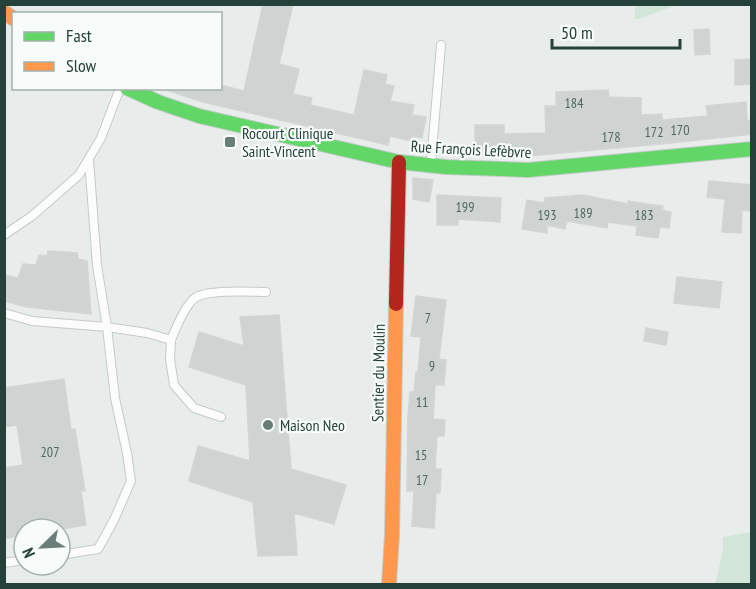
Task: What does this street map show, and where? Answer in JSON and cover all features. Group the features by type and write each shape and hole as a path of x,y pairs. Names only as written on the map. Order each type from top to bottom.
{"main road":[{"name":"Rue François Lefèbvre","path":"131,90 199,116 399,162 431,166 528,170 752,149"},
{"name":"Sentier du Moulin","path":"389,585 399,162"}],"lane":[{"path":"431,166 441,45"},
{"path":"4,235 32,216 79,175 101,138 119,90"},
{"path":"72,553 98,549 131,481 115,398 108,327 97,265 88,160"},
{"path":"221,417 194,408 174,385 170,358 171,340 193,298 202,294 225,292 266,292"},
{"path":"4,313 32,321 108,327 147,333 171,340"}],"green space":[{"path":"636,4 676,5 634,19"},
{"path":"751,532 751,584 715,584 723,550 723,537"}],"building":[{"path":"263,4 293,4 279,64 299,69 293,94 312,98 310,105 354,115 364,70 387,75 385,84 394,86 390,101 414,105 412,115 426,117 422,138 411,136 411,141 390,136 388,145 203,102 167,90 222,90 222,86 244,91"},
{"path":"709,29 710,54 695,55 694,30"},
{"path":"752,59 752,84 735,85 735,60"},
{"path":"608,90 609,97 641,98 641,115 662,114 662,120 708,116 706,106 746,102 747,121 752,120 752,134 528,156 475,154 475,125 504,125 504,134 546,133 545,106 556,106 556,92"},
{"path":"413,178 433,180 429,202 413,199"},
{"path":"709,181 752,185 752,211 742,210 741,233 722,232 725,199 707,197"},
{"path":"437,195 501,198 500,222 458,219 458,225 437,225"},
{"path":"583,195 628,204 628,201 663,206 662,210 671,212 669,228 660,227 658,238 636,235 637,226 608,222 607,228 567,221 565,229 547,225 547,233 522,229 527,200 544,203 545,198"},
{"path":"48,251 77,253 78,259 87,261 91,314 27,307 4,301 4,275 18,278 23,264 36,265 39,255 47,256"},
{"path":"677,277 722,282 719,308 674,303"},
{"path":"416,296 446,300 439,359 446,360 444,385 435,385 433,419 445,420 444,436 437,436 435,469 441,469 440,493 436,493 434,528 412,526 414,491 407,491 410,392 414,392 416,372 418,372 421,337 411,336"},
{"name":"Maison Neo","path":"279,315 291,469 346,485 334,524 294,513 297,555 258,556 253,502 189,481 198,446 250,461 246,385 189,367 199,332 244,346 240,317"},
{"path":"646,328 668,332 666,345 644,341"},
{"path":"64,379 71,430 75,429 85,491 81,491 86,525 72,527 72,517 12,517 12,537 4,539 4,468 23,465 17,425 4,427 4,388"}],"traffic: fast":[{"path":"131,90 199,116 399,162 446,167 528,170 752,149"}],"traffic: slow":[{"path":"4,12 12,18"},
{"path":"389,584 396,304"}],"traffic: jam":[{"path":"396,304 399,162"}],"place":[{"name":"Rocourt Clinique Saint-Vincent","path":"230,142"},
{"name":"Maison Neo","path":"268,425"}]}
